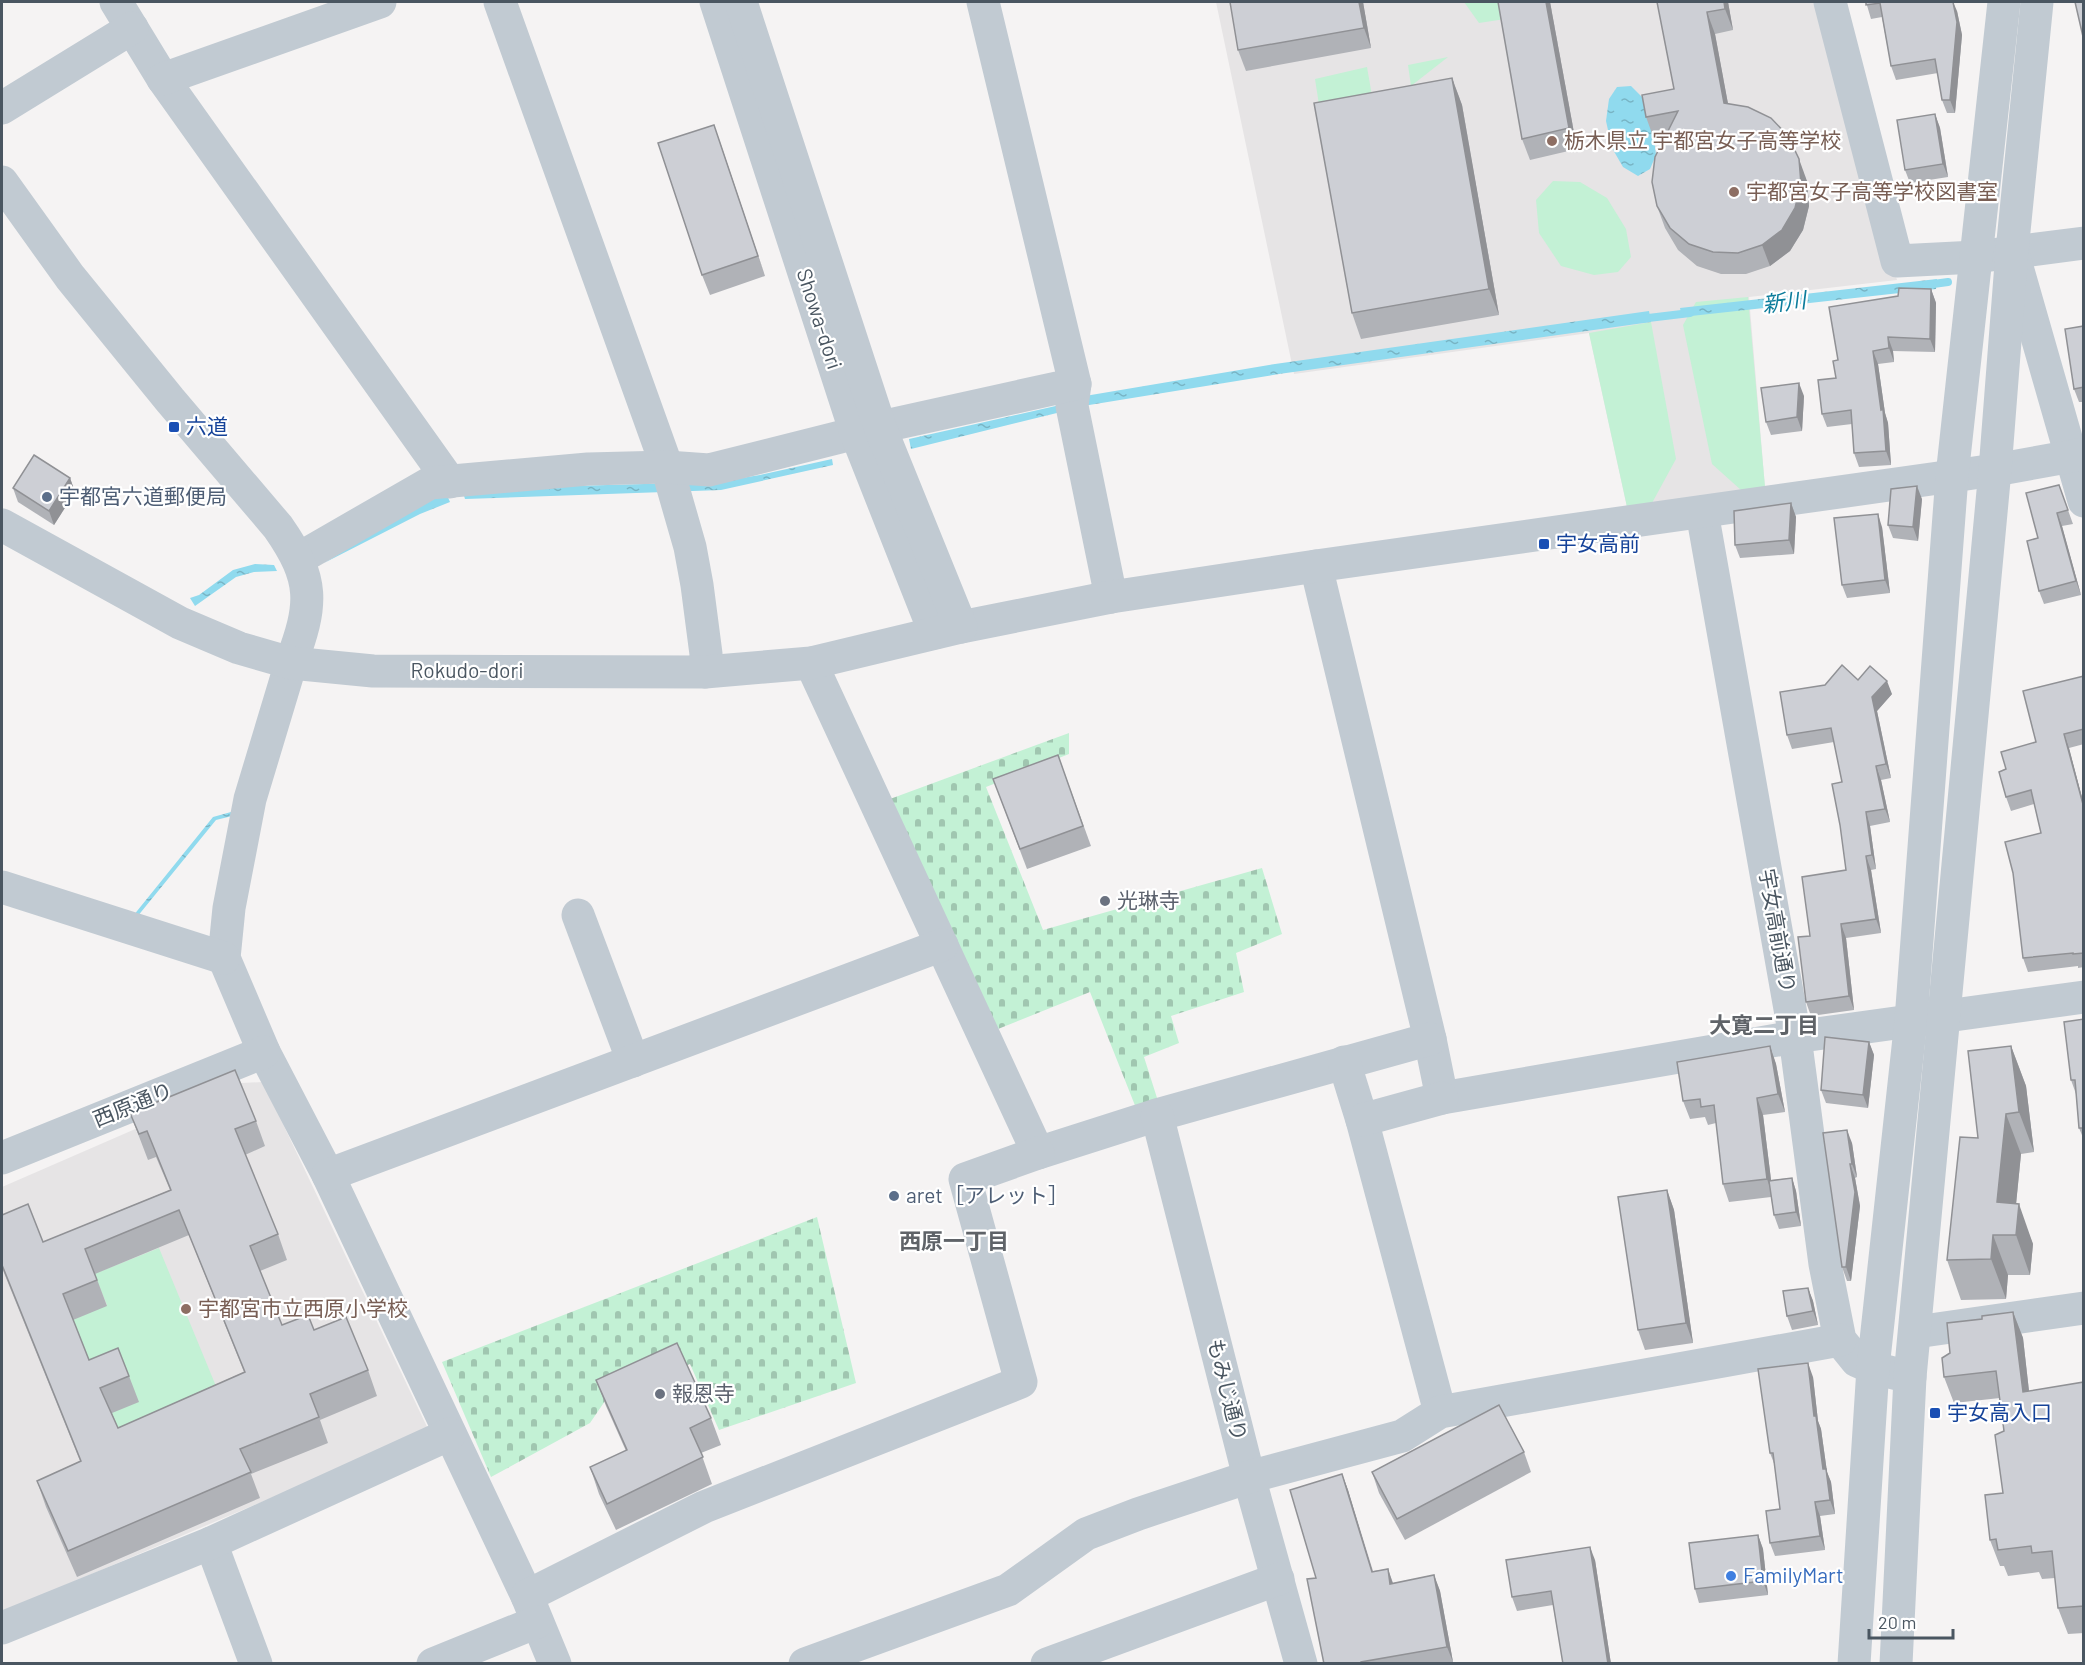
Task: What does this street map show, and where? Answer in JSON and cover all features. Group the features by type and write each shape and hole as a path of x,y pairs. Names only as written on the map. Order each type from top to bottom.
{"street":[{"path":"163,79 380,2"},
{"path":"500,2 667,467 690,547 706,654 705,672"},
{"name":"Showa-dori","path":"716,2 868,430 948,630"},
{"name":"Showa-dori","path":"741,2 868,430"},
{"path":"983,2 1075,384 1072,406 1111,597"},
{"path":"1830,2 1897,261 1976,256 2084,243"},
{"path":"1854,1664 1873,1368 1911,1020 1952,476 2004,2"},
{"path":"1896,1664 1910,1377 1995,470 2012,251 2037,2"},
{"path":"2,108 124,15 163,79 450,482"},
{"path":"2,182 70,277 278,527 298,559 306,583 307,610 303,631 291,663 250,799 229,908 224,958 264,1052 328,1175 532,1609 555,1664"},
{"path":"2012,251 2078,455 2084,501"},
{"path":"298,559 430,483 588,470 667,467 709,470 868,430 1075,384"},
{"name":"Rokudo-dori","path":"2,525 180,623 239,648 291,663 373,671 705,672 811,663 948,630 1111,597 1995,470 2078,455"},
{"name":"宇女高前通り","path":"1702,512 1796,1037 1825,1264 1840,1340 1857,1362 1910,1377"},
{"path":"1316,566 1430,1039 1442,1098"},
{"path":"811,663 1038,1154"},
{"path":"2,887 224,958"},
{"path":"578,915 633,1061"},
{"path":"328,1175 942,945"},
{"path":"1362,1120 1442,1098 1796,1037 2084,997"},
{"path":"433,1664 532,1609 704,1506 1021,1382 965,1179 1157,1114 1430,1039"},
{"name":"西原通り","path":"2,1158 264,1052"},
{"path":"1344,1062 1362,1120 1440,1412"},
{"name":"もみじ通り","path":"1157,1114 1250,1477 1301,1664"},
{"path":"1916,1332 2084,1308"},
{"path":"805,1664 1008,1590 1086,1534 1138,1514 1250,1477 1402,1436 1440,1412 1840,1340"},
{"path":"2,1628 211,1544 450,1434"},
{"path":"211,1544 256,1664"},
{"path":"1047,1664 1278,1579"}],"shaded area":[{"name":"栃木県立 宇都宮女子高等学校","path":"1216,2 1820,2 1897,280 1749,297 1765,487 1627,507 1589,333 1294,374"},
{"name":"宇都宮市立西原小学校","path":"263,1082 429,1431 2,1612 2,1187 241,1083"}],"green space":[{"path":"1464,2 1502,2 1505,19 1479,23"},
{"path":"1448,57 1411,86 1408,65"},
{"path":"1367,67 1375,113 1322,124 1315,79"},
{"path":"1553,181 1580,182 1607,198 1626,229 1631,257 1618,272 1594,275 1561,266 1539,233 1536,200"},
{"path":"1748,297 1765,487 1741,490 1712,464 1683,325 1696,302"},
{"path":"1651,322 1676,459 1652,503 1627,507 1589,333"},
{"path":"1069,733 1069,754 986,787 1043,930 1262,868 1282,934 1236,953 1244,992 1171,1016 1179,1043 1144,1057 1158,1101 1136,1108 1090,992 998,1029 890,799"},
{"path":"817,1217 856,1383 719,1430 690,1364 605,1401 590,1423 491,1477 442,1362"},
{"path":"159,1248 218,1391 118,1433 72,1320 107,1305 94,1274"}],"water":[{"path":"1631,86 1644,99 1656,155 1650,169 1638,176 1623,167 1612,148 1606,121 1609,99 1617,87"},
{"path":"1937,279 1936,289 1682,317 1680,308"},
{"path":"1649,311 1651,322 1279,374 1083,406 1085,396 1275,364"},
{"path":"1060,405 1061,412 911,449 909,439"},
{"path":"832,459 833,465 721,490 465,499 462,489 716,482"},
{"path":"446,493 450,502 420,514 324,563 422,502"},
{"path":"255,564 274,565 277,571 254,572 236,577 195,606 190,598 199,595 233,570"},
{"path":"231,812 232,816 216,820 137,917 133,916 213,817"}],"building":[{"path":"1230,2 1359,2 1364,28 1238,50"},
{"path":"1498,2 1546,2 1569,128 1522,139"},
{"path":"1657,2 1724,2 1725,9 1707,12 1724,103 1748,107 1771,118 1788,136 1799,159 1801,184 1795,208 1782,230 1762,245 1738,253 1713,252 1689,244 1670,228 1657,206 1652,182 1655,157 1678,111 1646,117 1642,95 1674,89"},
{"path":"1866,2 1953,2 1957,22 1950,100 1942,100 1935,59 1891,66 1880,3 1866,5"},
{"path":"2075,2 2084,2 2084,41"},
{"path":"1452,78 1489,289 1352,313 1314,103"},
{"path":"1935,114 1943,164 1905,170 1897,120"},
{"path":"714,125 758,256 702,275 658,143"},
{"path":"1899,288 1931,289 1930,339 1888,337 1889,348 1873,351 1881,410 1883,409 1886,451 1854,453 1851,410 1822,414 1818,380 1836,378 1833,361 1838,360 1829,307 1898,296"},
{"path":"2084,326 2084,387 2074,389 2065,329"},
{"path":"1799,383 1797,417 1766,422 1761,388"},
{"path":"34,455 70,478 49,511 13,488"},
{"path":"2059,485 2068,510 2057,513 2076,581 2039,591 2027,541 2038,538 2026,493"},
{"path":"1917,486 1913,527 1888,525 1891,489"},
{"path":"1791,503 1789,540 1735,545 1734,511"},
{"path":"1878,514 1885,580 1842,585 1834,518"},
{"path":"1842,665 1858,680 1870,666 1887,681 1872,697 1886,764 1876,766 1885,809 1866,812 1872,855 1866,856 1876,919 1841,924 1849,996 1806,1002 1798,937 1810,936 1802,877 1846,870 1832,784 1842,782 1831,728 1787,735 1780,692 1825,685"},
{"path":"2084,676 2084,729 2064,734 2084,808 2084,953 2023,958 2013,873 2005,842 2041,833 2031,790 2006,797 1999,772 2006,769 2001,752 2036,742 2023,691"},
{"path":"1058,755 1083,826 1020,849 993,779"},
{"path":"2084,1019 2084,1128 2079,1128 2075,1080 2071,1080 2064,1022"},
{"path":"1825,1037 1869,1042 1863,1095 1821,1090"},
{"path":"1770,1046 1778,1094 1757,1098 1767,1179 1723,1184 1714,1105 1701,1107 1700,1099 1683,1101 1677,1062"},
{"path":"2011,1046 2019,1112 2006,1114 1997,1202 2019,1204 2016,1235 1993,1235 1991,1259 1947,1260 1960,1137 1978,1138 1968,1051"},
{"path":"235,1070 256,1121 235,1129 278,1234 250,1246 282,1325 308,1315 314,1330 346,1317 368,1370 310,1394 319,1417 240,1449 251,1472 68,1551 37,1481 81,1461 2,1265 2,1215 28,1204 43,1242 171,1190 147,1131 139,1134 130,1113","holes":["179,1210 245,1372 118,1428 100,1388 129,1376 118,1348 89,1360 63,1294 97,1280 85,1249"]},
{"path":"1847,1130 1855,1192 1846,1267 1842,1267 1823,1133"},
{"path":"1792,1178 1796,1212 1774,1215 1769,1181"},
{"path":"1667,1190 1686,1323 1638,1330 1618,1197"},
{"path":"1808,1288 1813,1311 1787,1316 1783,1291"},
{"path":"2013,1312 2023,1392 2084,1382 2084,1606 2058,1608 2052,1551 2032,1553 2031,1546 1998,1550 1996,1539 1990,1540 1985,1495 2003,1493 1995,1435 2004,1431 1996,1371 1944,1377 1942,1358 1950,1353 1947,1323 1982,1319 1982,1316"},
{"path":"677,1343 711,1418 690,1428 703,1457 607,1504 590,1467 627,1450 596,1380"},
{"path":"1808,1363 1814,1416 1816,1416 1823,1469 1826,1469 1830,1500 1815,1502 1820,1536 1770,1543 1766,1511 1780,1509 1758,1369"},
{"path":"1499,1405 1524,1452 1397,1519 1372,1472"},
{"path":"1342,1474 1372,1572 1388,1569 1390,1584 1434,1575 1447,1647 1361,1662 1361,1664 1324,1664 1307,1579 1316,1578 1290,1490"},
{"name":"FamilyMart","path":"1758,1535 1763,1581 1695,1589 1689,1543"},
{"path":"1590,1547 1608,1664 1563,1664 1551,1591 1512,1597 1506,1560"}],"waterway":[{"name":"新川","path":"1926,285 1948,282"},
{"name":"新川","path":"1640,319 1690,313"}],"place":[{"name":"栃木県立 宇都宮女子高等学校","path":"1552,141"},
{"name":"宇都宮女子高等学校図書室","path":"1734,192"},
{"name":"六道","path":"174,427"},
{"name":"宇都宮六道郵便局","path":"47,497"},
{"name":"宇女高前","path":"1544,544"},
{"name":"光琳寺","path":"1105,901"},
{"name":"aret［アレット］","path":"894,1196"},
{"name":"宇都宮市立西原小学校","path":"186,1309"},
{"name":"報恩寺","path":"660,1394"},
{"name":"宇女高入口","path":"1935,1413"},
{"name":"FamilyMart","path":"1731,1576"}],"district":[{"name":"大寛二丁目","path":"1764,1025"},
{"name":"西原一丁目","path":"954,1241"}]}
